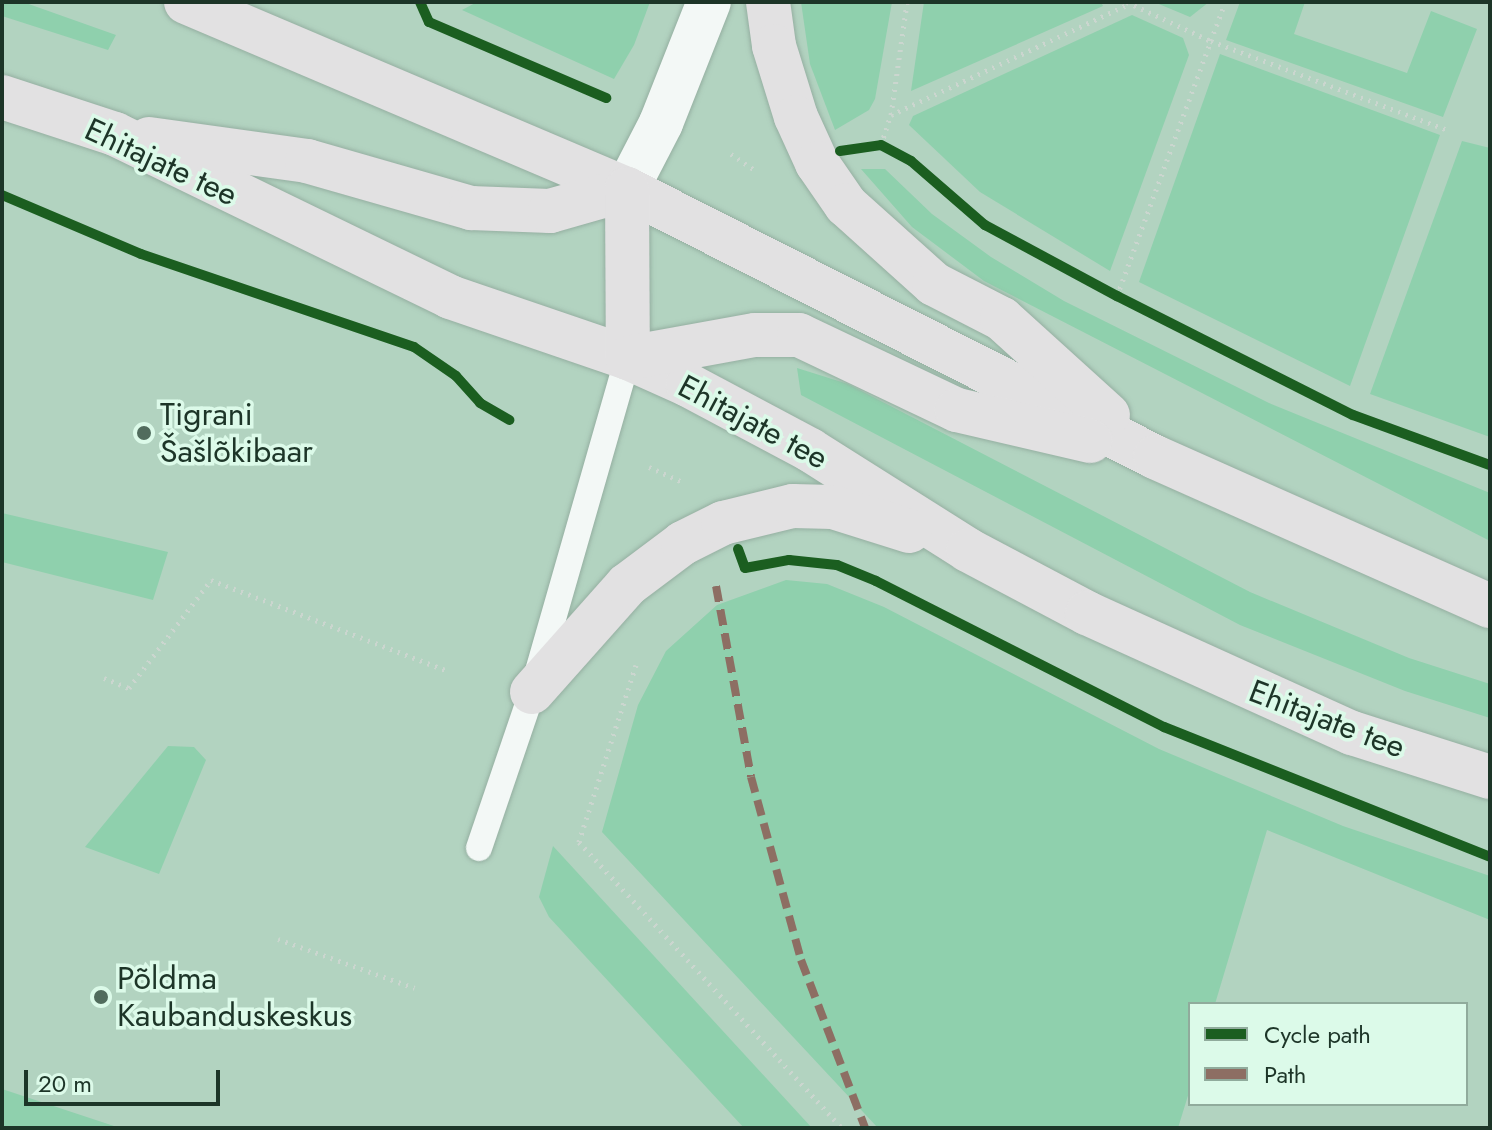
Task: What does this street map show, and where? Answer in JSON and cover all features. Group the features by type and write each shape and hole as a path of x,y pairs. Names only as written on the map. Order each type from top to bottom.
{"main road":[{"path":"186,2 627,189 1155,457 1490,606"},
{"path":"709,2 661,123 627,189 628,358 755,335 799,335 957,410 1155,457"},
{"path":"768,2 774,46 796,117 817,163 846,205 934,284 1002,319 1155,457"},
{"name":"Ehitajate tee","path":"2,97 115,134 450,297 628,358 810,450 968,550 1222,678 1352,733 1490,777"},
{"path":"115,134 307,161 471,208 550,211 627,189"},
{"path":"532,692 627,585 683,543 723,523 793,506 833,507 968,550"}],"lane":[{"path":"479,848 532,692 628,358"}],"path":[{"path":"867,147 886,147 907,2"},
{"path":"1117,296 1225,2"},
{"path":"891,115 1129,3 1211,41 1450,131"},
{"path":"1104,289 1131,303"},
{"path":"104,678 129,688 211,580 446,670"},
{"path":"644,653 629,676 579,842 842,1128"},
{"path":"278,939 415,988"}],"green space":[{"path":"2,2 23,2 116,35 108,50 2,16"},
{"path":"477,2 650,2 634,45 614,79 462,10"},
{"path":"801,2 892,2 875,99 869,110 835,130 810,64"},
{"path":"924,2 1101,2 1103,6 911,91"},
{"path":"1154,2 1209,2 1190,17"},
{"path":"1240,2 1305,2 1294,34 1407,73 1431,11 1477,29 1443,117 1226,40"},
{"path":"1132,15 1183,38 1189,55 1110,271 980,192 909,125 913,116"},
{"path":"1220,54 1440,135 1350,386 1139,282"},
{"path":"1462,141 1490,148 1490,437 1370,394"},
{"path":"861,169 885,169 932,214 991,257 1064,301 1269,403 1490,493 1490,541 984,281 912,227"},
{"path":"797,368 848,384 1250,592 1409,658 1490,684 1490,718 1405,691 1240,625 801,395"},
{"path":"2,513 168,552 153,600 2,562"},
{"path":"786,580 827,584 884,607 1159,749 1343,826 1490,876 1490,920 1267,830 1216,1002 1188,1002 1188,1096 1178,1128 878,1128 602,832 638,705 666,651 717,605"},
{"path":"168,746 194,747 206,760 159,874 85,847"},
{"path":"553,846 812,1128 744,1128 549,917 539,897"},
{"path":"2,1089 120,1128 2,1128"}],"marked path":[{"path":"716,586 751,777 801,960 865,1128"}],"cycle path":[{"path":"420,2 429,22 606,98"},
{"path":"840,151 881,145 911,161 985,225 1117,296 1353,415 1490,465"},
{"path":"2,195 141,254 414,347 456,376 480,403 509,420"},
{"path":"738,549 745,568 789,560 837,565 876,581 1164,727 1490,857"}],"place":[{"name":"Tigrani Šašlõkibaar","path":"144,433"},
{"name":"Põldma Kaubanduskeskus","path":"101,997"}]}
